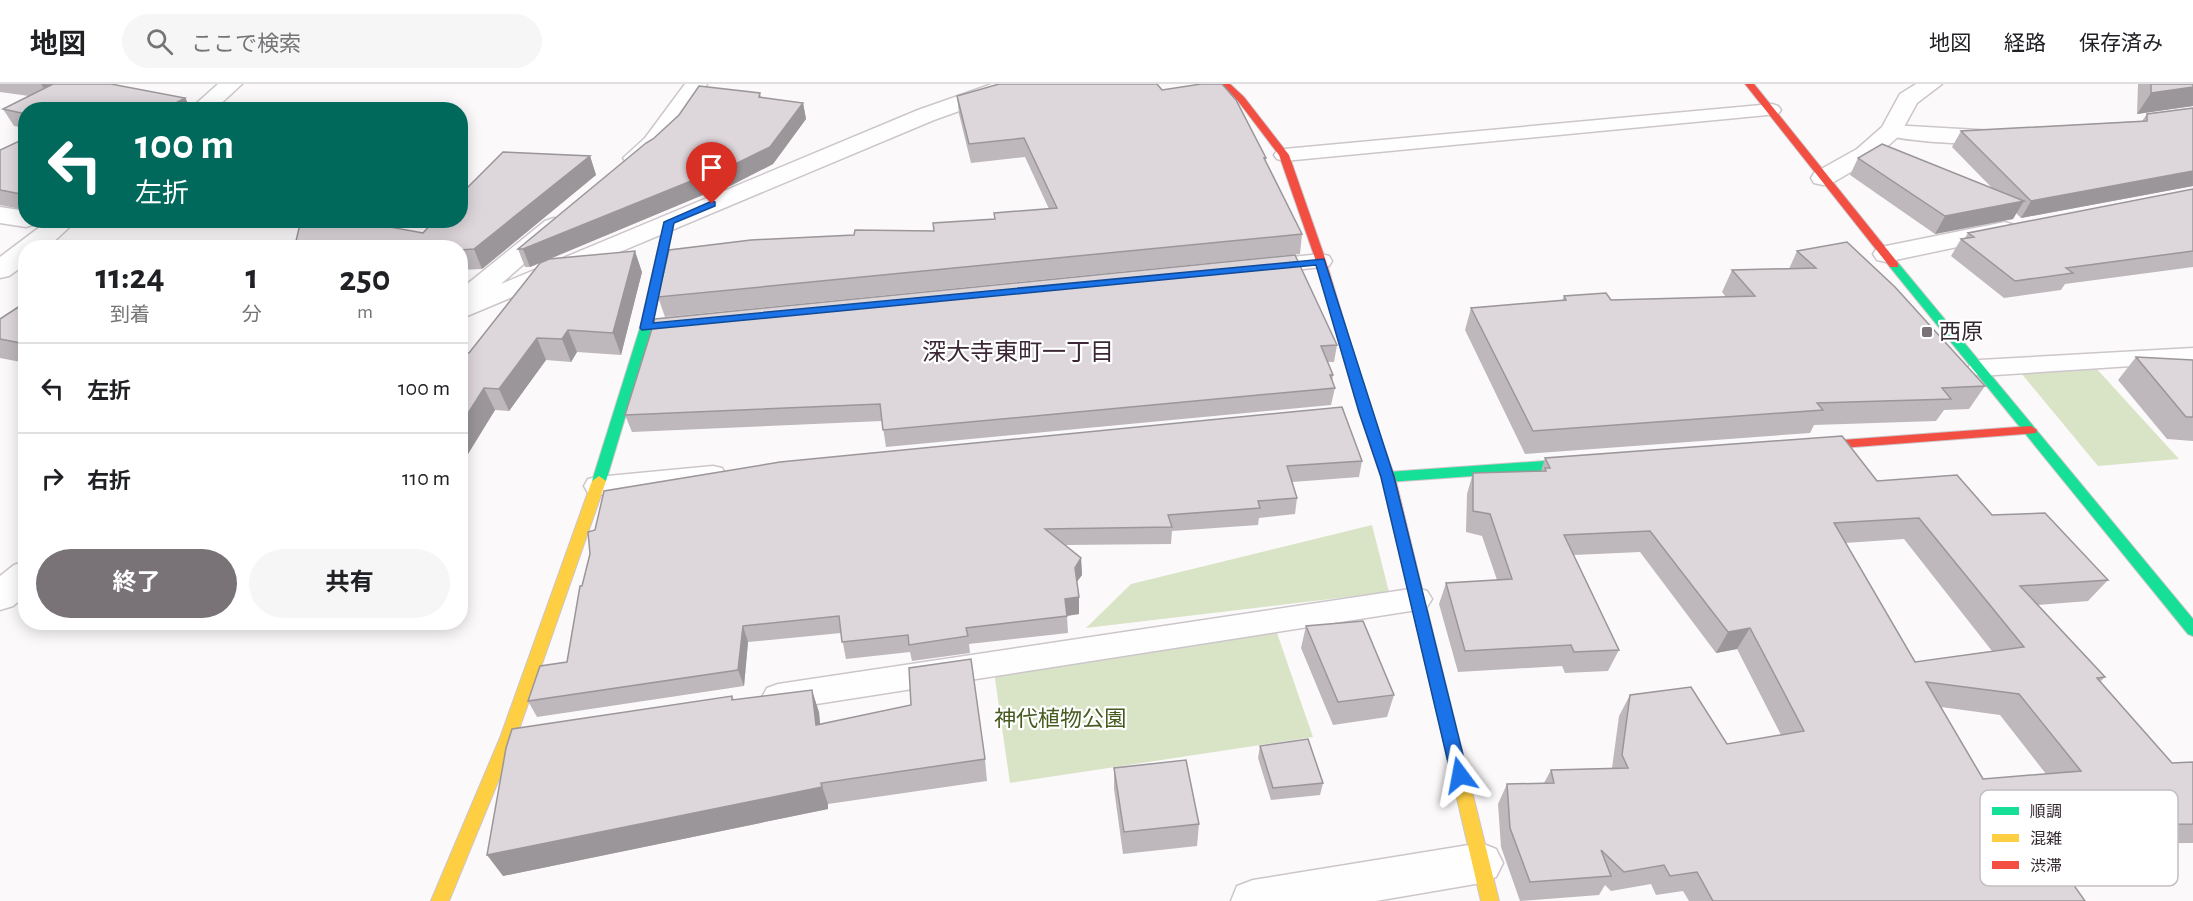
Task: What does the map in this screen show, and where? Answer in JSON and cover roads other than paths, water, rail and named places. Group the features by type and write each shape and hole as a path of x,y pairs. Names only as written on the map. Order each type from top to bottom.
{"street":[{"path":"210,102 231,84"},
{"path":"616,174 653,143 696,84"},
{"path":"468,307 926,115 1013,84"},
{"path":"1225,84 1241,99 1284,155 1321,261 1353,413 1388,477 1485,882 1253,901"},
{"path":"1749,84 1823,178 2193,630"},
{"path":"1823,178 1865,154 1891,131 1908,99 1931,84"},
{"path":"468,297 570,212"},
{"path":"0,215 18,218"},
{"path":"440,901 508,738 597,486 646,328 669,222"},
{"path":"1886,254 2034,225"},
{"path":"40,240 56,228"},
{"path":"0,270 18,257"},
{"path":"0,276 18,279"},
{"path":"1792,448 2031,430"},
{"path":"1388,477 1602,462"},
{"path":"0,596 18,581"}],"lane":[{"path":"1284,155 1772,111"},
{"path":"1891,131 1964,137 2018,136"},
{"path":"1238,269 1321,261"},
{"path":"646,328 670,326"},
{"path":"1980,368 2193,355"},
{"path":"597,486 739,473"},
{"path":"756,700 1417,598"},
{"path":"508,738 543,733"}],"place":[{"name":"西原","path":"1927,332"}],"district":[{"name":"深大寺東町一丁目","path":"1018,353"}],"park label":[{"name":"神代植物公園","path":"1060,719"}]}
